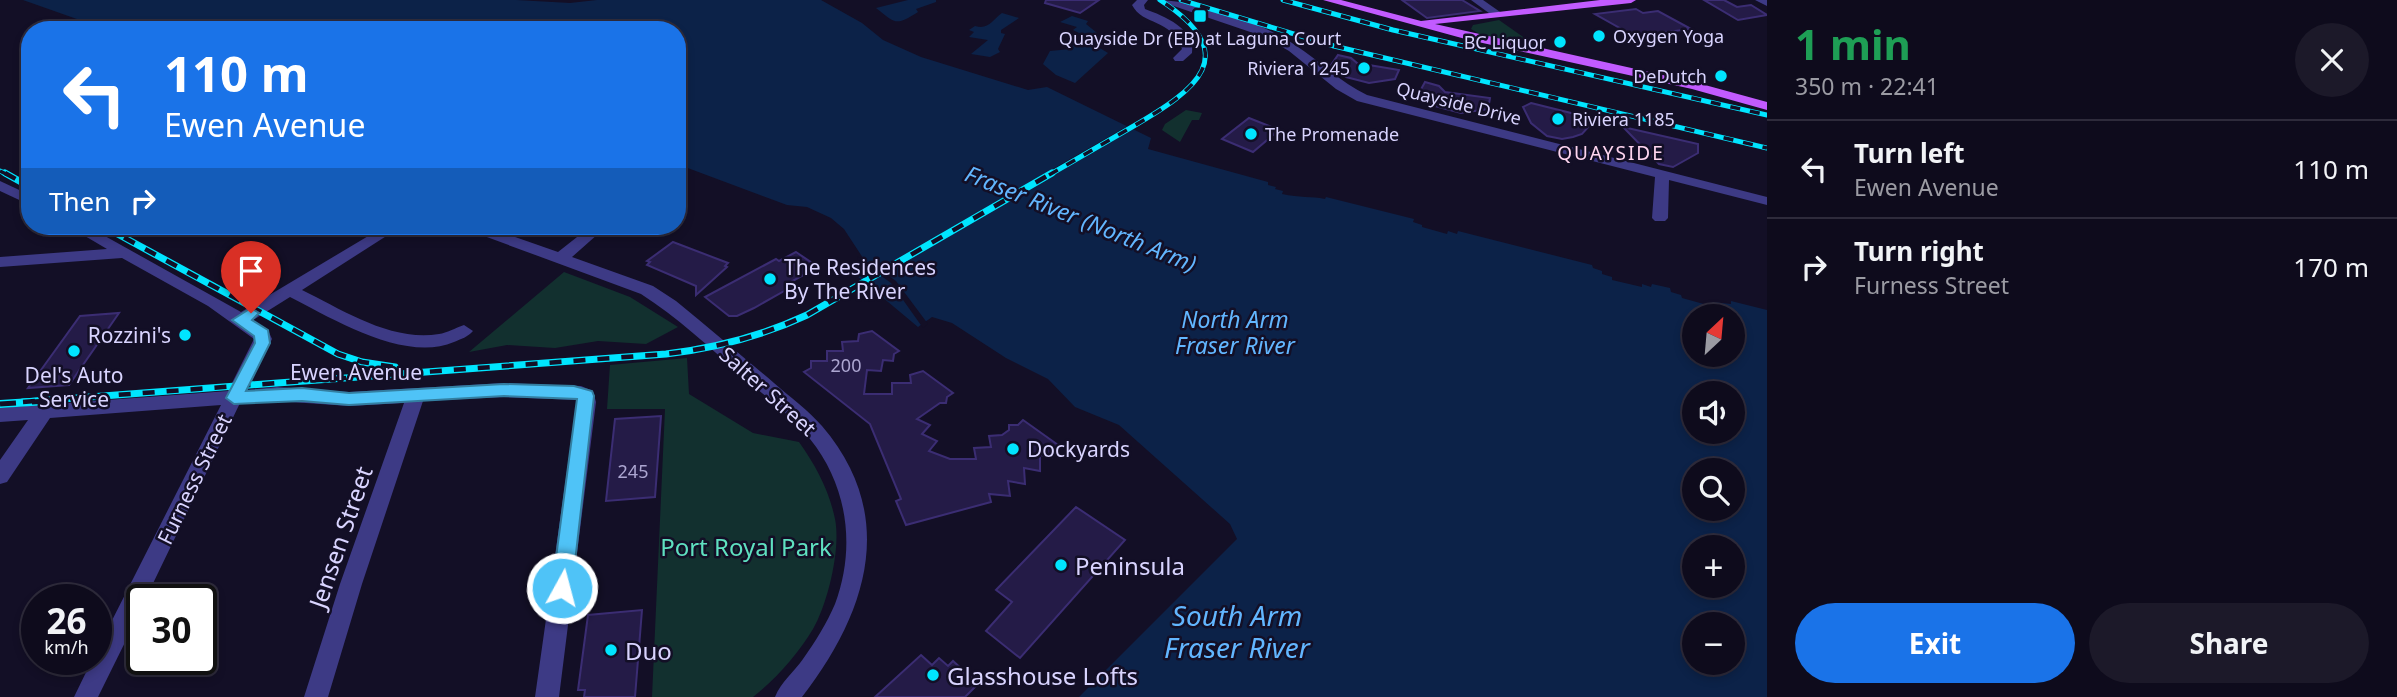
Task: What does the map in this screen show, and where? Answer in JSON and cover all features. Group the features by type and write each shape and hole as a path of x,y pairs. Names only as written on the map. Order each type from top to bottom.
{"main road":[{"path":"1328,0 1415,24 1767,100"},
{"path":"1415,24 1631,0"},
{"path":"1439,29 1479,20 1534,15 1543,10"},
{"path":"1694,86 1767,106"}],"street":[{"path":"1143,0 1138,5 1141,12 1169,22 1185,41 1188,50 1179,58"},
{"name":"Quayside Drive","path":"1161,0 1264,32 1298,52 1334,84 1362,98 1767,201"},
{"path":"1476,0 1497,14"},
{"path":"1760,0 1767,3"},
{"path":"1660,218 1662,174"},
{"path":"0,185 21,196"},
{"path":"93,235 214,302 240,320 380,235"},
{"name":"Salter Street","path":"495,235 647,290 688,320 820,437 844,476 856,508 858,542 854,579 839,621 811,669 787,697"},
{"path":"560,258 589,235"},
{"path":"0,262 126,253"},
{"path":"289,290 367,329 398,338 440,341 453,339 464,331"},
{"name":"Furness Street","path":"86,697 263,339 262,334 240,320"},
{"name":"Ewen Avenue","path":"0,415 302,394 349,399 513,390 574,392 586,396 547,697"},
{"name":"Jensen Street","path":"316,697 351,584 416,395"},
{"path":"0,476 44,412"}],"green space":[{"path":"1499,20 1539,48 1481,35 1471,29 1473,25"},
{"path":"1186,110 1202,113 1199,120 1192,120 1180,142 1162,130 1165,124"},
{"path":"564,272 630,297 678,327 646,344 598,341 555,348 507,345 469,352"},
{"name":"Port Royal Park","path":"687,358 689,394 753,433 799,442 821,479 835,519 835,560 828,590 813,629 794,657 753,697 652,697 665,409 607,409 610,365"}],"water":[{"path":"23,0 516,0 570,3 597,0 821,0 862,23 883,40 921,57 1028,90 1047,87 1151,138 1148,149 1268,182 1268,185 1283,191 1282,194 1326,197 1414,219 1413,222 1422,227 1447,234 1448,231 1457,234 1458,231 1592,265 1602,271 1602,274 1612,277 1612,280 1642,287 1642,284 1651,287 1652,284 1670,288 1671,292 1681,295 1682,298 1704,304 1682,304 1682,368 1745,368 1745,304 1767,310 1767,697 1079,697 1237,539 1230,524 1119,425 1075,407 1048,379 1006,358 952,323 932,317 918,327 857,276 856,270 863,258 844,229 831,218 807,207 787,205 686,167 686,21 82,21"},
{"path":"908,0 936,2 916,9 918,12 900,21 892,20 876,8"},
{"path":"1002,13 1019,18 1001,30 1001,33 1005,34 998,49 1000,52 990,57 971,54 988,40 969,37 974,32 969,30 975,26 987,25"},
{"path":"1072,16 1088,21 1086,24 1097,33 1086,37 1088,41 1108,53 1075,83 1056,75 1043,64 1050,51 1071,49 1079,33 1073,30 1077,27 1060,22"}],"pier":[{"path":"1131,124 1136,127 885,273 896,281 928,324 923,328 891,283 880,275 862,286 858,282 874,272 858,260 857,256 879,269"}],"building":[{"path":"1046,0 1099,0 1080,13 1045,3"},
{"path":"1402,0 1462,0 1480,11 1427,18"},
{"path":"1704,0 1724,0 1737,7 1751,5 1767,15 1738,20"},
{"path":"1636,9 1643,13 1658,11 1691,29 1634,36 1595,14"},
{"name":"Riviera 1245","path":"1338,55 1351,58 1357,63 1399,70 1395,79 1369,83 1346,77 1331,65"},
{"path":"1425,82 1439,86 1445,92 1490,98 1488,109 1461,113 1435,106 1419,93"},
{"name":"Riviera 1185","path":"1531,103 1583,116 1592,123 1582,134 1573,137 1562,139 1547,136 1531,123 1523,107"},
{"name":"The Promenade","path":"1249,118 1279,130 1253,152 1222,139"},
{"path":"1623,127 1698,144 1698,153 1673,167 1659,164"},
{"path":"673,242 728,263 725,266 727,267 696,295 696,286 647,265 650,262 647,261"},
{"path":"796,252 818,267 789,283 793,286 754,308 737,316 729,316 705,297 776,259 779,261"},
{"name":"Del's Auto Service","path":"119,313 69,385 28,388 80,316"},
{"name":"Dockyards","path":"872,331 899,351 894,354 893,361 883,360 881,371 867,370 864,394 892,394 892,383 911,383 910,375 923,371 953,393 947,397 946,403 940,403 917,419 930,425 922,434 937,441 929,451 950,459 976,459 974,448 991,447 989,436 1002,435 1009,430 1009,425 1018,425 1023,420 1058,445 1052,449 1052,457 1040,455 1040,471 1024,468 1025,484 1008,481 1010,496 989,494 991,502 906,525 896,501 901,499 870,424 804,372 811,368 811,361 827,361 827,351 843,351 842,342 858,341 859,334"},
{"path":"661,416 655,497 606,501 615,419"},
{"name":"Peninsula","path":"1076,507 1125,540 1020,658 986,631 1012,602 996,590"},
{"name":"Duo","path":"642,610 635,697 584,697 585,690 578,690 588,615"},
{"name":"Glasshouse Lofts","path":"921,655 932,665 939,658 948,666 953,661 978,684 965,697 875,697"}],"railway":[{"path":"1049,175 1155,113 1191,85 1202,70 1205,55 1200,38 1186,20 1160,0"},
{"path":"1181,0 1334,46 1767,148"},
{"path":"1283,0 1393,30 1767,115"},
{"path":"0,171 8,175"},
{"path":"5,173 21,182"},
{"path":"23,402 666,354 721,345 807,315 1052,173"},
{"path":"120,235 338,354 362,362 395,367"},
{"path":"0,404 47,401"}],"place":[{"name":"Quayside Dr (EB) at Laguna Court","path":"1200,16"},
{"name":"Oxygen Yoga","path":"1599,36"},
{"name":"BC Liquor","path":"1560,42"},
{"name":"Riviera 1245","path":"1364,68"},
{"name":"DeDutch","path":"1721,76"},
{"name":"Riviera 1185","path":"1558,119"},
{"name":"The Promenade","path":"1251,134"},
{"name":"The Residences By The River","path":"770,279"},
{"name":"Rozzini's","path":"185,335"},
{"name":"Del's Auto Service","path":"74,351"},
{"name":"Dockyards","path":"1013,449"},
{"name":"Peninsula","path":"1061,565"},
{"name":"Duo","path":"611,650"},
{"name":"Glasshouse Lofts","path":"933,675"}],"district":[{"name":"QUAYSIDE","path":"1611,153"}],"route":[{"path":"251,313 240,320 262,334 263,339 234,398 302,394 349,399 504,390 574,392 586,396 562,588"}],"water label":[{"name":"Fraser River (North Arm)","path":"1081,218"},
{"name":"North Arm Fraser River","path":"1235,332"},
{"name":"South Arm Fraser River","path":"1237,631"}]}
